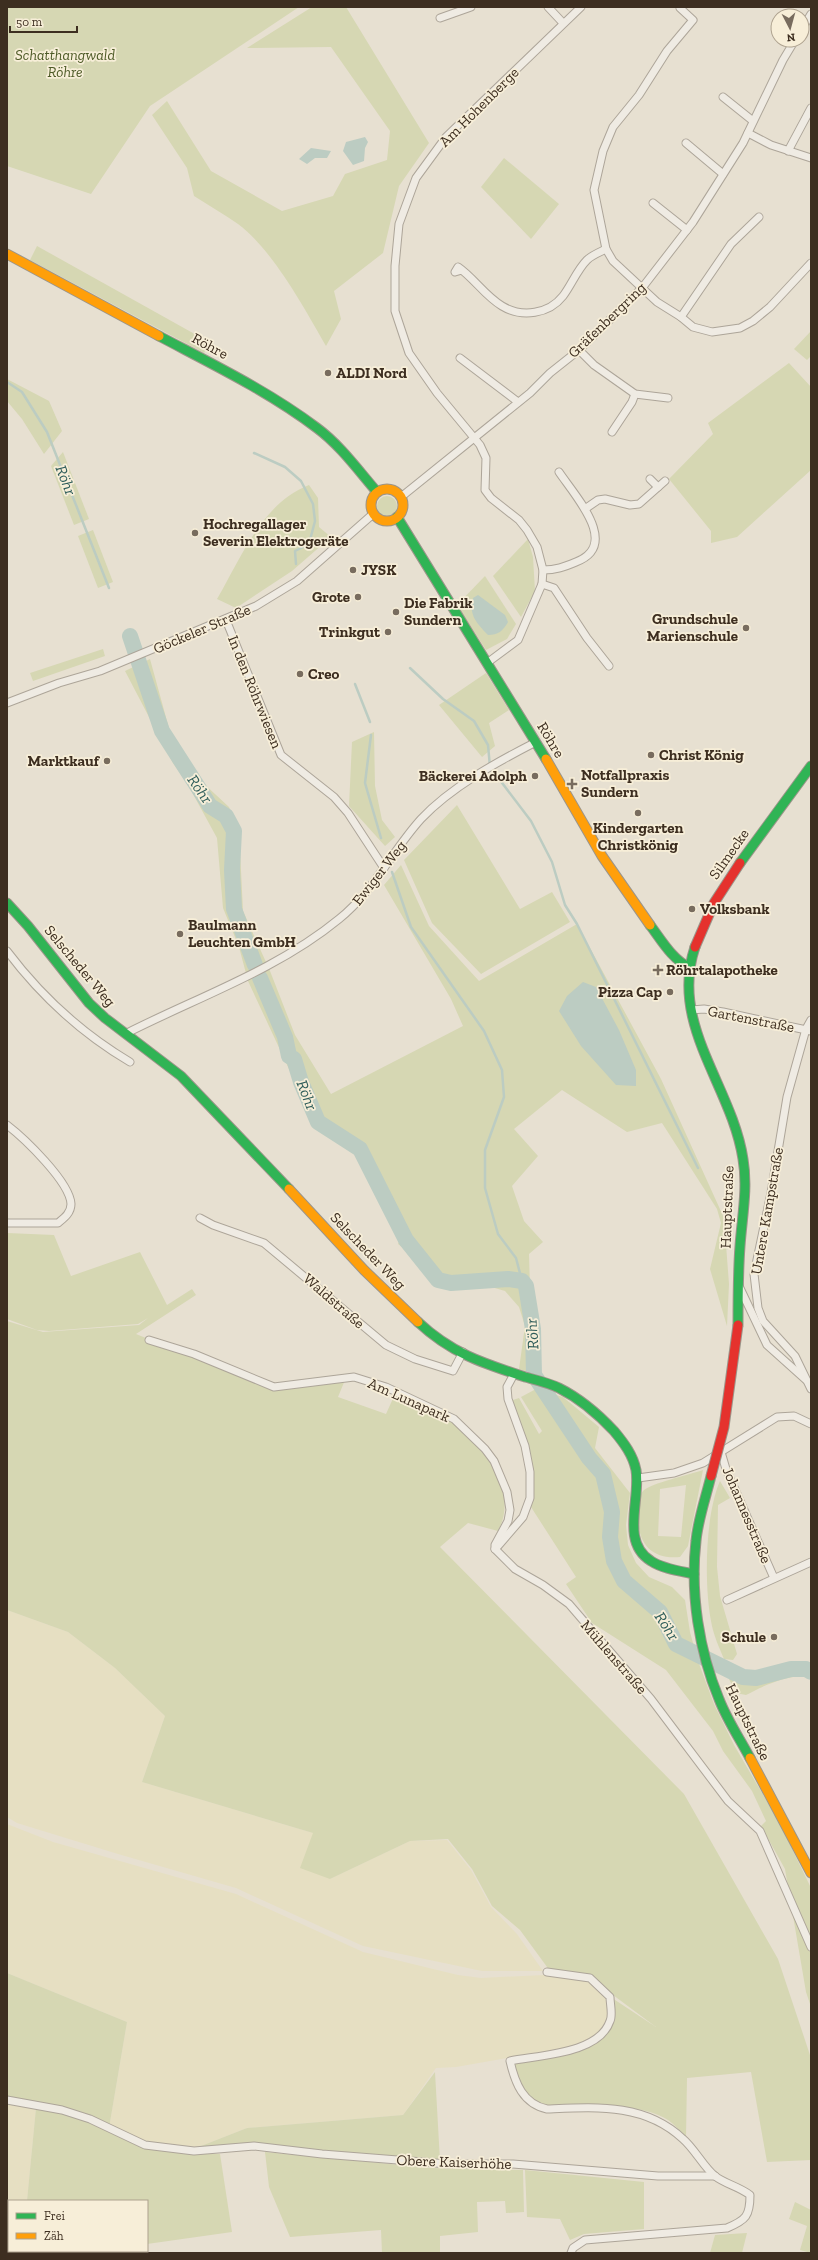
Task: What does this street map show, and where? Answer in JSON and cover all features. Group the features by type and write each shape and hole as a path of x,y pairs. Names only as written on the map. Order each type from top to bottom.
{"main road":[{"name":"Röhre","path":"7,254 264,392 317,428 333,442 377,492"},
{"path":"387,489 392,490 402,497 402,510 397,518 386,521 373,514 370,502 377,492 387,489"},
{"name":"Röhre","path":"397,518 536,742 602,856 668,950 682,964 690,968"},
{"name":"Silmecke","path":"690,968 692,955 708,910 744,855 811,766"},
{"name":"Selscheder Weg","path":"7,903 28,926 89,1003 105,1018 127,1033 181,1076 253,1150 364,1270 434,1337 448,1347 524,1378 546,1384 568,1394 618,1437 631,1454 638,1478 633,1526 637,1549 653,1564 665,1569 694,1574"},
{"name":"Hauptstraße","path":"690,968 691,1010 696,1034 728,1108 738,1137 743,1159 745,1186 738,1285 738,1326 724,1427 710,1476 696,1540 694,1574 698,1621 712,1680 719,1700 807,1862 811,1873"}],"street":[{"path":"440,18 472,7"},
{"path":"548,7 563,23"},
{"name":"Am Hohenberge","path":"487,663 518,640 542,584 543,570 537,547 527,530 519,520 491,498 485,490 486,458 474,437 437,393 409,353 395,311 394,266 399,224 416,178 446,137 581,7"},
{"path":"680,8 693,20 667,51 640,95 613,127 603,151 594,190 606,249 613,261 665,309 681,317 693,327 705,332 719,332 740,328 753,322 770,307 811,263"},
{"name":"Gräfenbergring","path":"402,497 518,402 550,373 580,350 642,288 687,230 723,174 748,133 790,48"},
{"path":"723,97 753,122"},
{"path":"788,150 811,108"},
{"path":"748,133 811,158"},
{"path":"686,143 723,174"},
{"path":"653,203 687,230"},
{"path":"681,317 731,244 759,217"},
{"path":"462,270 476,285 502,306 519,312 534,313 554,305 565,294 587,260 606,249"},
{"path":"580,350 594,365 635,394 668,398"},
{"path":"460,358 518,402"},
{"path":"612,432 632,402 635,394"},
{"path":"543,570 556,570 581,560 594,550 597,537 585,509 559,472"},
{"path":"650,479 658,487"},
{"path":"585,509 598,500 605,499 630,506 639,504 664,482"},
{"name":"Göckeler Straße","path":"7,703 59,683 100,671 226,620 256,606 297,581 373,514"},
{"path":"542,584 554,588 587,638 609,666"},
{"name":"In den Röhrwiesen","path":"226,620 281,755 334,798 348,813 384,868"},
{"name":"Ewiger Weg","path":"127,1033 267,966 308,942 352,909 422,818 490,767 536,742"},
{"path":"7,951 54,1006 103,1046 130,1062"},
{"name":"Gartenstraße","path":"691,1010 704,1009 723,1012 808,1030"},
{"name":"Untere Kampstraße","path":"811,1020 787,1097 771,1193 754,1274 755,1294 760,1314 768,1328 795,1356 811,1389"},
{"path":"7,1125 26,1140 53,1171 67,1191 71,1203 68,1214 58,1223 7,1223"},
{"name":"Waldstraße","path":"200,1218 213,1226 264,1243 386,1346 453,1371 463,1352"},
{"path":"738,1285 766,1346 806,1380"},
{"name":"Am Lunapark","path":"149,1340 194,1354 274,1387 354,1377 386,1387 454,1419 480,1444 494,1461 507,1492 510,1510 508,1522 495,1545 495,1549"},
{"path":"495,1549 523,1517 530,1498 530,1472 525,1446 508,1399 507,1387 514,1374"},
{"path":"638,1478 674,1474 688,1469 721,1452 777,1417 794,1416 811,1424"},
{"name":"Johannesstraße","path":"721,1452 726,1469 774,1578"},
{"name":"Mühlenstraße","path":"495,1549 515,1569 543,1585 568,1604 651,1700 728,1801 760,1831 811,1947"},
{"name":"Johannesstraße","path":"727,1600 811,1562"},
{"name":"Obere Kaiserhöhe","path":"547,1972 590,1978 610,1997 611,2020 602,2036 590,2044 572,2050 510,2061 516,2084 530,2102 537,2107 547,2109 612,2109 647,2115 666,2124 684,2139 715,2176"},
{"name":"Obere Kaiserhöhe","path":"7,2100 62,2110 90,2120 145,2145 194,2151 254,2146 322,2154 434,2163 513,2164 658,2176 715,2176 740,2187 750,2195 750,2209 739,2223 721,2229 585,2240 573,2248 571,2253"}],"shaded area":[{"path":"365,137 368,142 365,148 364,161 353,165 343,151 346,142"},
{"path":"311,148 331,151 327,158 315,158 307,164 299,159"},
{"path":"478,595 505,615 508,622 502,630 495,634 488,635 474,618 472,609 473,598"},
{"path":"583,982 596,987 619,1030 636,1070 636,1086 616,1085 581,1046 559,1011 567,996"},
{"path":"7,1610 68,1632 115,1668 165,1716 142,1782 313,1833 330,1879 410,1841 447,1840 471,1870 491,1907 517,1934 543,1971 482,1971 363,1946 236,1888 17,1823 7,1817"},
{"path":"7,1824 53,1842 236,1894 363,1952 458,1975 481,1978 544,1975 588,1980 602,1991 607,2001 609,2016 596,2038 565,2048 456,2067 436,2068 403,2115 247,2128 196,2148 153,2144 109,2128 127,2022 7,1973"},
{"path":"7,2104 36,2108 27,2200 8,2200 7,2234"}],"green space":[{"name":"Schatthangwald Röhre","path":"7,7 299,7 150,106 91,194 7,166"},
{"path":"312,7 346,7 429,143 399,186 383,253 334,291 341,319 326,346 287,280 263,248 238,224 194,196 187,168 152,115 167,101 211,171 282,211 333,196 345,174 387,160 390,131 331,47 247,48"},
{"path":"504,158 559,204 531,239 481,187"},
{"path":"37,246 209,342 204,353 30,260"},
{"path":"811,331 811,356 807,360 794,349"},
{"path":"789,363 811,387 811,470 737,537 711,543 711,531 669,479 713,434 708,423"},
{"path":"7,379 49,401 62,431 44,454 22,419 7,401"},
{"path":"63,452 89,519 74,525 51,466"},
{"path":"309,485 318,498 319,527 331,537 292,571 236,608 217,599 254,533 266,518 278,505 293,493"},
{"path":"387,496 394,499 397,506 394,513 387,516 380,513 377,506 380,499"},
{"path":"93,530 113,582 98,588 78,536"},
{"path":"528,539 533,557 535,591 521,617 493,576"},
{"path":"485,576 516,624 507,639 486,650 457,605"},
{"path":"103,649 105,656 33,681 30,673"},
{"path":"150,659 170,732 187,768 229,807 239,830 243,911 270,971 295,1035 331,1094 463,1026 451,999 384,885 401,865 429,926 479,981 577,924 661,1079 724,1218 729,1284 727,1326 710,1269 721,1223 717,1209 662,1123 627,1132 562,1090 514,1129 538,1156 512,1186 524,1221 543,1242 529,1254 530,1289 538,1375 519,1369 525,1326 519,1307 505,1291 481,1284 443,1279 398,1244 401,1238 357,1154 316,1127 248,981 239,947 223,908 217,838 187,783 173,763 125,671"},
{"path":"486,673 509,710 489,723 495,746 482,757 439,705"},
{"path":"374,732 375,786 382,820 395,837 385,846 349,806 352,742"},
{"path":"457,805 520,909 552,892 570,922 481,974 432,923 404,860"},
{"path":"7,1233 54,1235 71,1276 140,1252 167,1305 192,1289 196,1295 136,1334 272,1389 345,1380 338,1397 386,1414 395,1394 444,1417 475,1442 495,1469 501,1484 504,1500 504,1515 498,1531 468,1523 440,1547 684,1794 778,1959 811,2058 811,2160 767,2162 751,2072 687,2078 686,2137 668,2120 656,2114 642,2110 610,2106 549,2106 534,2101 524,2091 512,2064 564,2054 591,2046 601,2039 610,2028 612,1998 656,2027 613,1995 594,1976 550,1971 520,1930 492,1906 472,1869 448,1839 410,1841 330,1879 300,1868 313,1833 142,1782 165,1716 115,1668 68,1632 7,1610 7,1321 43,1332 139,1325 148,1318 138,1324 49,1331 37,1330 7,1319"},
{"path":"536,1389 563,1397 599,1427 595,1448 630,1493 626,1525 628,1545 636,1563 649,1577 672,1587 685,1600 690,1632 698,1661 714,1704 734,1745 779,1822 811,1888 811,2007 806,1992 785,1869 761,1826 766,1821 752,1791 723,1751 713,1731 666,1670 592,1623 566,1584 576,1577 531,1507 532,1470 510,1401 519,1398 539,1434 542,1431 521,1397"},
{"path":"703,1470 688,1546 680,1557 669,1557 652,1551 646,1545 639,1530 638,1520 640,1499 643,1491 671,1479","holes":["686,1485 681,1537 658,1536 660,1489"]},
{"path":"720,1481 730,1498 718,1505 717,1567 720,1596 737,1654 733,1660 724,1659 716,1640 711,1621 707,1588 707,1550 711,1512"},
{"path":"802,1664 811,1666 811,1679 804,1677 787,1678 769,1684 746,1695 736,1693 729,1679 729,1673 744,1680 757,1681"},
{"path":"7,1973 127,2022 109,2128 88,2117 7,2098"},
{"path":"435,2072 440,2161 335,2153 256,2143 196,2148 247,2128 403,2115"},
{"path":"36,2108 59,2112 88,2121 142,2147 194,2154 220,2154 232,2232 148,2244 148,2200 27,2200"},
{"path":"265,2152 432,2168 523,2170 524,2212 506,2213 505,2201 477,2202 478,2232 440,2236 440,2253 382,2253 381,2230 290,2237 269,2187"},
{"path":"525,2170 644,2182 644,2229 584,2234 570,2240 560,2219 527,2217"},
{"path":"795,2202 811,2210 811,2253 800,2250 807,2226 789,2219"},
{"path":"747,2233 742,2253 710,2253 715,2235"},
{"path":"7,2234 8,2252 95,2252 91,2253 7,2253"}],"waterway":[{"name":"Röhr","path":"7,382 22,392 47,432 109,588"},
{"path":"254,453 285,467 301,481 313,504 315,521 309,544 295,551 296,564"},
{"name":"Röhr","path":"130,636 162,731 210,806 226,816 234,831 232,870 234,909 255,965"},
{"path":"410,668 443,699 474,721 488,745 490,767 531,821 552,862 565,905 577,924 698,1168"},
{"path":"355,684 370,722"},
{"path":"371,735 365,783 381,838"},
{"path":"392,872 411,927 484,1031 502,1070 504,1097 485,1150 485,1188 498,1234 516,1258 522,1281"},
{"name":"Röhr","path":"260,978 285,1037 289,1056 294,1059 301,1082 318,1122 360,1149 406,1240 438,1280 451,1283 508,1279 522,1281 526,1286 533,1329 534,1375 589,1458 603,1474 612,1512 610,1537 614,1561 624,1581 660,1612 676,1644 743,1677 756,1678 791,1669 806,1669 811,1672"}],"traffic: fast":[{"path":"159,336 259,390 317,428 333,442 377,492"},
{"path":"397,517 546,759"},
{"path":"740,863 811,766"},
{"path":"7,903 28,926 89,1003 105,1018 181,1076 289,1189"},
{"path":"650,925 673,955 690,968"},
{"path":"695,947 689,976 690,1003 696,1029 705,1055 737,1132 743,1159 745,1192 740,1246 738,1325"},
{"path":"418,1322 443,1342 468,1356 495,1367 559,1388 588,1407 602,1419 625,1445 635,1465 637,1481 634,1532 636,1543 642,1553 651,1561 661,1566 694,1574"},
{"path":"711,1476 697,1533 694,1561 695,1601 701,1642 712,1681 722,1707 750,1758"}],"traffic: slow":[{"path":"7,254 159,336"},
{"path":"390,489 396,491 401,496 403,505 401,514 396,519 384,521 378,519 373,514 371,502 373,496 378,491 390,489"},
{"path":"546,759 602,856 650,925"},
{"path":"289,1189 364,1270 418,1322"},
{"path":"750,1758 811,1873"}],"traffic: jam":[{"path":"695,947 714,903 740,863"},
{"path":"711,1476 724,1427 738,1325"}],"place":[{"name":"ALDI Nord","path":"328,373"},
{"name":"Hochregallager Severin Elektrogeräte","path":"195,533"},
{"name":"JYSK","path":"353,570"},
{"name":"Grote","path":"358,597"},
{"name":"Die Fabrik Sundern","path":"396,612"},
{"name":"Grundschule Marienschule","path":"746,628"},
{"name":"Trinkgut","path":"388,632"},
{"name":"Creo","path":"300,674"},
{"name":"Christ König","path":"651,755"},
{"name":"Marktkauf","path":"107,761"},
{"name":"Bäckerei Adolph","path":"535,776"},
{"name":"Notfallpraxis Sundern","path":"572,784"},
{"name":"Kindergarten Christkönig","path":"638,813"},
{"name":"Volksbank","path":"692,909"},
{"name":"Baulmann Leuchten GmbH","path":"180,934"},
{"name":"Röhrtalapotheke","path":"658,970"},
{"name":"Pizza Cap","path":"670,992"},
{"name":"Schule","path":"774,1637"}]}
